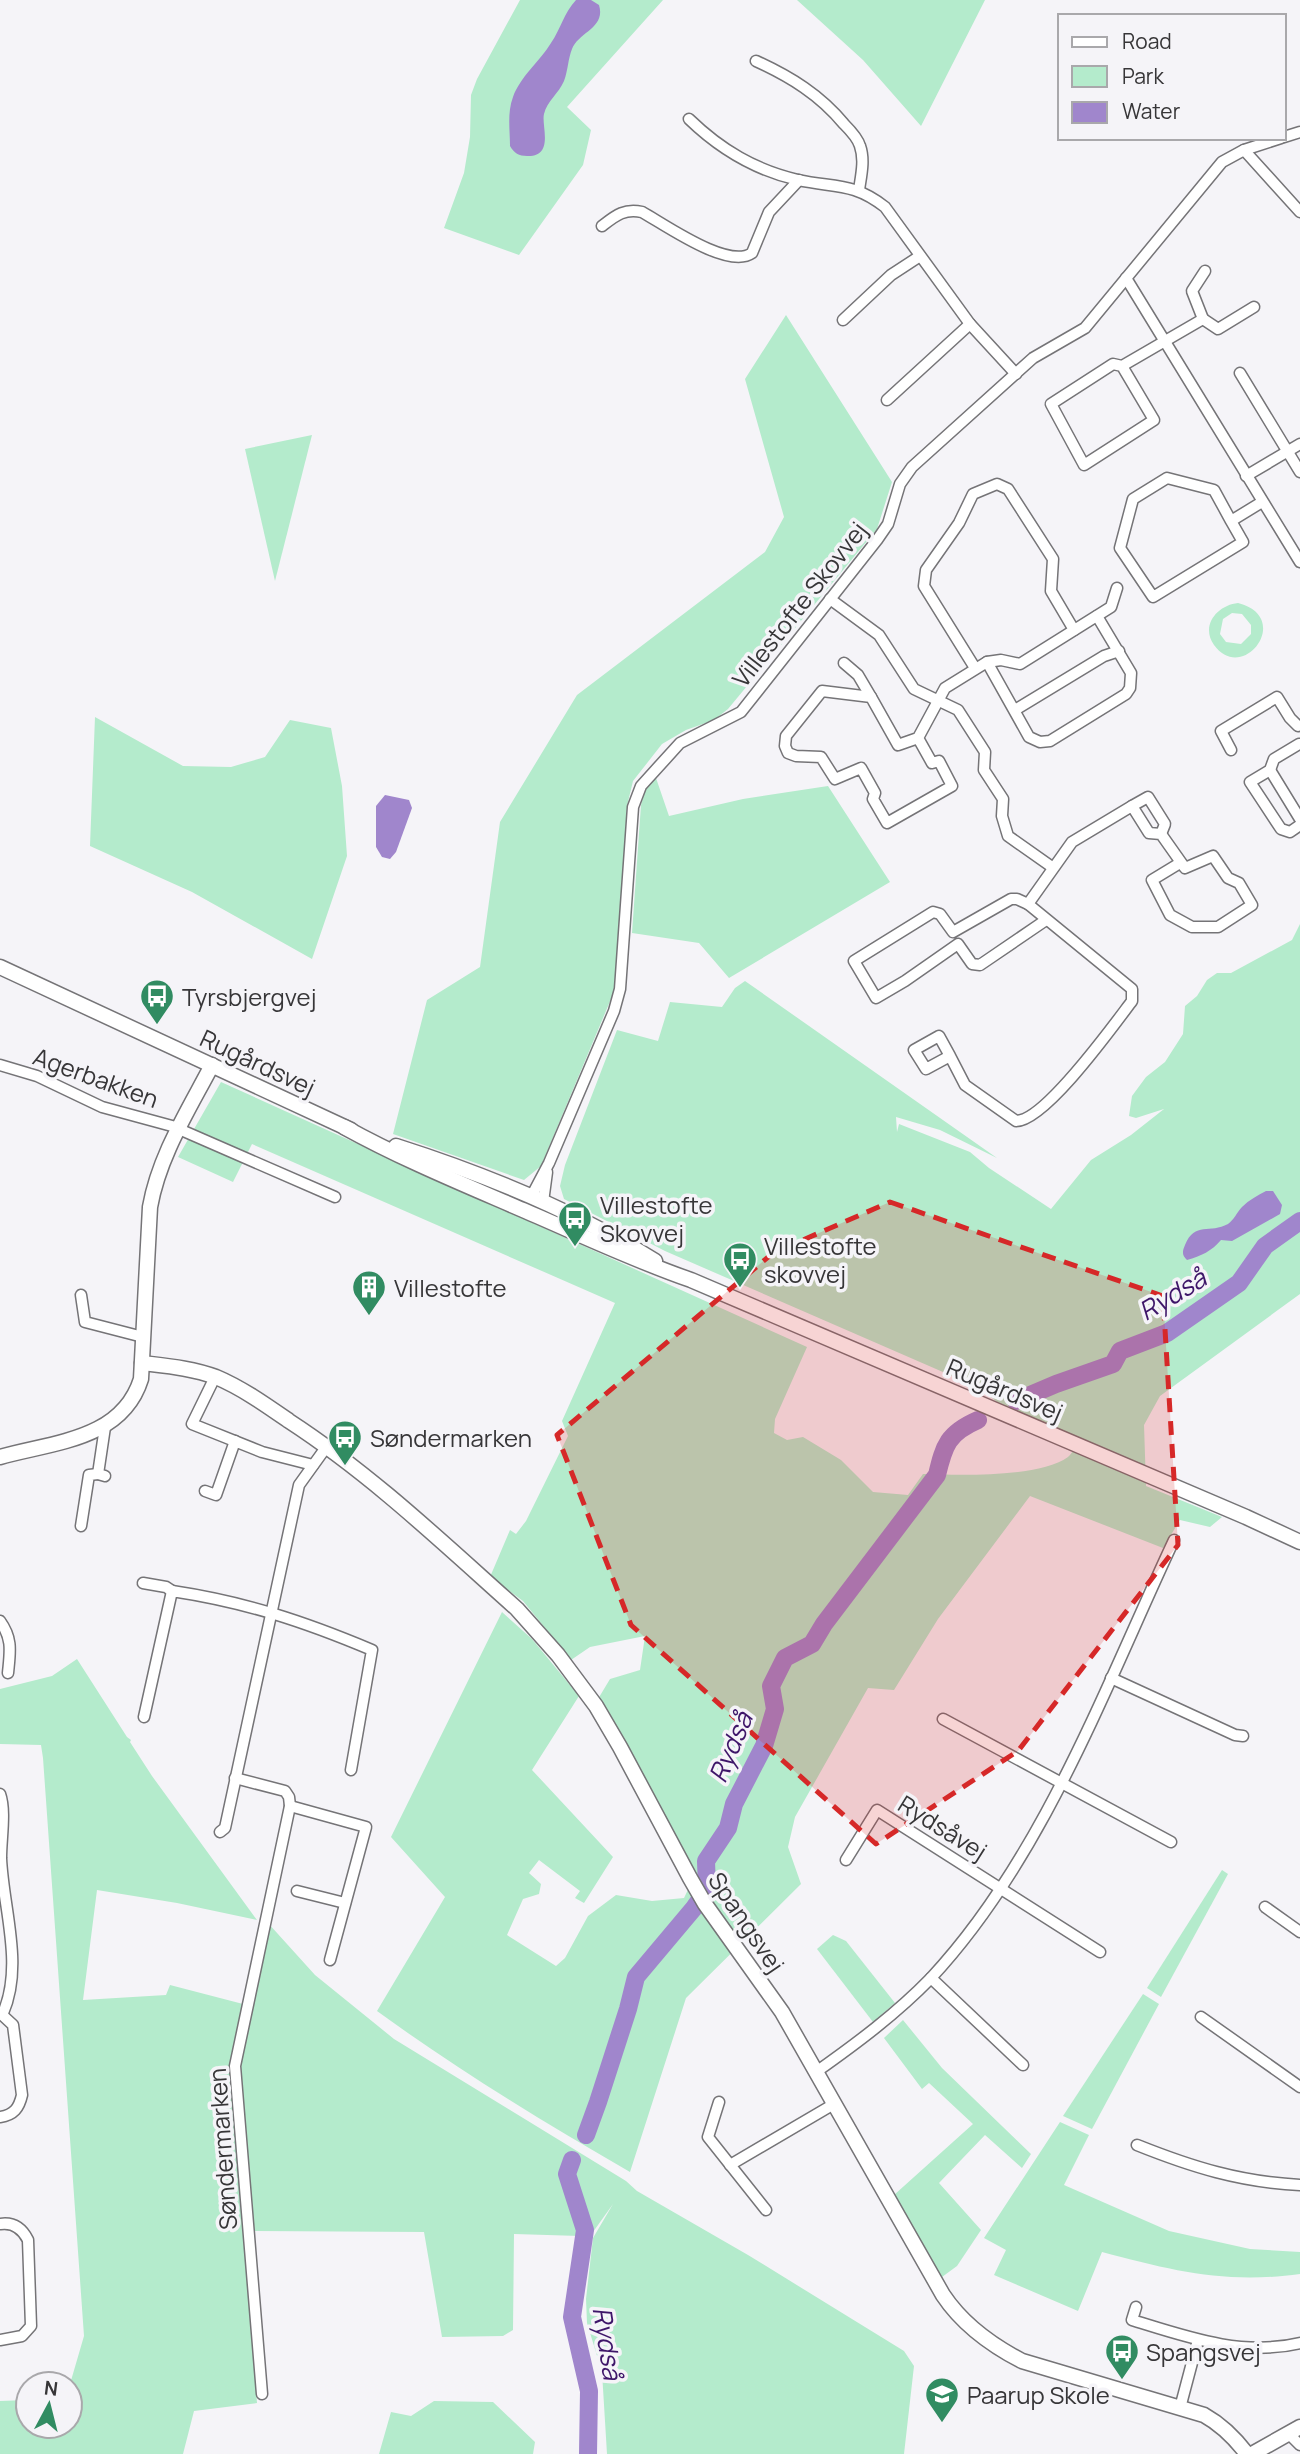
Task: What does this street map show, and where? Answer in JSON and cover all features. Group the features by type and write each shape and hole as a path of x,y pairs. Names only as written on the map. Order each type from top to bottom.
{"street":[{"path":"756,61 783,73 807,89 828,106 847,127 860,145 862,161 859,190"},
{"path":"689,119 729,153 765,171 859,190 885,207 970,324 1016,374"},
{"name":"Villestofte Skovvej","path":"533,1206 614,1012 620,989 633,807 641,786 680,743 741,712 888,524 900,484 912,467 1033,358 1085,328 1222,162 1244,150 1276,140"},
{"path":"1244,150 1300,212"},
{"path":"602,226 621,212 642,212 708,249 739,258 746,257 752,253 769,212 799,180"},
{"path":"843,320 891,275 920,256"},
{"path":"1205,271 1192,291 1203,319 1218,329 1254,307"},
{"path":"1126,278 1300,562"},
{"path":"1122,366 1154,420 1084,465 1051,404 1113,364 1122,366 1203,319"},
{"path":"887,400 970,324"},
{"path":"1240,373 1300,472"},
{"path":"1246,476 1300,444"},
{"path":"1167,478 1214,490 1231,521 1243,542 1153,597 1120,548 1133,499 1167,478"},
{"path":"975,668 924,586 926,570 959,523 973,494 990,485 997,484 1008,489 1053,559 1051,591 1074,630"},
{"path":"1231,521 1262,502"},
{"path":"845,663 858,675 898,745 918,738 945,688 987,662 1001,660 1020,664 1111,607 1117,589"},
{"path":"831,599 879,635 914,689 958,710 985,752 984,770 1003,799 1002,816 1008,836 1052,867"},
{"path":"987,662 1029,737 1040,742 1050,741 1126,694 1130,688 1131,673 1097,616"},
{"path":"1015,710 1104,656 1119,651"},
{"path":"871,696 822,691 786,736 785,746 789,754 821,757 835,779 861,768 875,793 873,799 887,823 952,786 939,761 932,763 918,738"},
{"path":"1231,750 1221,731 1277,697 1290,718 1299,726 1299,745 1274,759 1270,770 1250,782 1281,829 1290,832 1300,825"},
{"path":"1270,770 1300,819"},
{"path":"1028,904 1072,842 1148,797 1165,824 1161,834"},
{"path":"1132,806 1149,833 1161,834"},
{"path":"1161,834 1185,868 1213,856 1228,878 1239,883 1252,905 1217,927 1192,927 1170,915 1152,880 1180,863"},
{"path":"950,1056 965,1085 1016,1121 1023,1121 1041,1109 1085,1062 1132,1001 1132,989 1028,904 1017,899 1011,899 953,932 940,914 933,912 854,961 876,998 958,944 972,964 981,965 1046,920"},
{"name":"Rugårdsvej","path":"0,967 457,1181 492,1188 533,1206 611,1233 691,1280 1300,1542"},
{"name":"Agerbakken","path":"0,1065 37,1076 102,1107 178,1129"},
{"path":"0,1457 105,1427 129,1406 137,1393 142,1363 150,1208 159,1170 212,1065"},
{"name":"Rugårdsvej","path":"344,1127 455,1165 533,1206"},
{"path":"178,1129 335,1197"},
{"path":"81,1296 85,1322 143,1337"},
{"name":"Spangsvej","path":"142,1363 184,1368 215,1377 246,1392 327,1446 377,1484 517,1609 551,1646 596,1706 705,1904 782,2012 943,2295 981,2336 1022,2361 1204,2415 1219,2423 1249,2454"},
{"path":"215,1377 192,1424 262,1452 313,1465"},
{"path":"80,1526 89,1475 101,1475 105,1427"},
{"path":"205,1491 216,1495 235,1441"},
{"path":"220,1832 225,1828 299,1485 327,1446"},
{"name":"Rydsåvej","path":"816,2072 881,2025 931,1978 1000,1888 1035,1832 1061,1781 1174,1540"},
{"path":"143,1583 271,1611 316,1626 372,1650 351,1770"},
{"path":"144,1717 172,1591"},
{"path":"0,1621 11,1641 5,1657 8,1673"},
{"path":"1111,1678 1235,1735 1243,1736"},
{"path":"943,1718 1171,1842"},
{"path":"235,1778 285,1791 290,1806 366,1827 330,1960"},
{"path":"0,1794 1,1859 11,1944 11,1979 2,2013 13,2025 16,2036 22,2095 14,2112 0,2117"},
{"name":"Søndermarken","path":"262,2394 235,2066 290,1806"},
{"name":"Rydsåvej","path":"846,1860 877,1810 1100,1952"},
{"path":"297,1891 345,1903"},
{"path":"1265,1907 1300,1932"},
{"path":"931,1978 1023,2064"},
{"path":"1201,2017 1300,2087"},
{"path":"719,2102 708,2137 766,2210"},
{"path":"730,2165 834,2104"},
{"path":"1137,2146 1192,2167 1226,2176 1300,2185"},
{"path":"0,2224 13,2224 20,2228 28,2240 31,2313 31,2326 27,2332 14,2339 0,2340"},
{"path":"1136,2307 1132,2320 1198,2340 1230,2347 1256,2348 1300,2343"},
{"path":"1180,2408 1198,2340"},
{"path":"1249,2454 1294,2430 1300,2445"}],"highlighted area":[{"path":"890,1202 1163,1296 1178,1545 1018,1751 876,1844 631,1625 557,1435 773,1253"}],"green space":[{"path":"520,0 663,0 567,107 591,130 583,165 519,255 444,228 464,173 470,137 471,95"},
{"path":"797,0 985,0 921,126 863,60"},
{"path":"786,315 892,482 877,529 728,709 714,720 686,730 662,744 633,781 627,806 616,987 541,1166 524,1180 393,1134 427,1000 480,967 500,822 577,695 765,552 784,517 745,379"},
{"path":"312,435 275,581 245,449"},
{"path":"1238,603 1254,610 1262,621 1263,633 1258,644 1249,653 1238,657 1226,655 1210,638 1210,623 1213,617","holes":["1232,613 1242,614 1251,625 1251,634 1241,644 1226,642 1220,634 1223,619"]},
{"path":"95,717 183,766 231,767 265,757 290,720 331,728 342,786 347,856 312,959 192,892 90,846"},
{"path":"656,778 669,816 743,799 828,786 890,882 729,978 699,943 632,933 641,805 646,787"},
{"path":"1300,924 1300,1294 1160,1396 1144,1425 1146,1486 1222,1517 1210,1527 1180,1520 1163,1548 1030,1496 938,1619 894,1690 868,1688 795,1817 788,1847 801,1884 686,1998 630,2172 501,2095 377,2011 445,1897 391,1837 502,1612 532,1639 579,1696 532,1770 613,1857 584,1903 575,1898 580,1891 539,1860 529,1873 541,1884 539,1894 523,1899 507,1935 556,1966 565,1958 588,1916 616,1895 652,1901 684,1898 696,1873 626,1743 598,1699 610,1679 640,1670 645,1636 590,1647 571,1660 523,1601 490,1577 510,1530 516,1534 526,1521 568,1436 562,1421 615,1303 252,1144 233,1182 178,1157 221,1082 807,1347 775,1419 774,1433 787,1440 803,1437 841,1460 873,1492 908,1495 923,1474 998,1474 1055,1464 1070,1455 1079,1439 998,1403 982,1389 665,1251 564,1199 560,1186 565,1165 617,1030 658,1041 670,1002 722,1007 735,988 745,981 997,1158 940,1130 896,1117 897,1132 899,1124 970,1152 989,1168 1051,1209 1091,1160 1131,1135 1164,1109 1136,1118 1129,1116 1132,1096 1146,1077 1165,1062 1183,1034 1185,1006 1197,996 1207,980 1217,973 1231,973 1292,940"},
{"path":"77,1659 152,1776 257,1920 97,1890 83,2000 166,1995 170,1985 243,2004 231,2067 257,2403 194,2411 183,2454 0,2454 0,2401 14,2400 14,2440 84,2440 84,2370 74,2370 84,2336 43,1758 41,1745 0,1744 0,1689 52,1676"},
{"path":"1222,1870 1228,1874 1161,1997 1147,1988"},
{"path":"268,1923 315,1975 394,2039 626,2181 637,2191 748,2255 904,2351 914,2366 904,2454 607,2454 602,2372 587,2323 586,2299 593,2238 613,2204 593,2232 581,2227 580,2236 514,2234 513,2330 503,2336 442,2337 424,2232 254,2231 238,2065"},
{"path":"833,1935 846,1941 895,2003 873,2022 817,1949"},
{"path":"1143,1994 1159,2004 1092,2129 1063,2116"},
{"path":"903,2020 942,2068 1031,2154 1022,2168 985,2135 939,2183 981,2230 957,2266 942,2277 894,2195 973,2124 929,2083 922,2089 884,2038"},
{"path":"1060,2122 1089,2135 1064,2185 1169,2231 1250,2249 1300,2252 1300,2274 1248,2277 1200,2274 1102,2252 1078,2311 994,2275 1006,2250 984,2238"},
{"path":"434,2401 493,2402 535,2442 533,2454 379,2454 391,2412 411,2416"}],"water":[{"path":"576,0 591,0 599,5 599,19 575,43 564,81 546,109 544,146 536,155 519,155 510,146 509,115 513,97 520,83 551,43"},
{"path":"385,795 409,800 412,808 396,852 390,859 382,857 376,847 376,806"},
{"path":"1266,1191 1273,1191 1282,1205 1280,1214 1232,1241 1221,1240 1206,1253 1187,1260 1185,1258 1184,1247 1193,1233 1228,1224 1245,1204"}],"waterway":[{"name":"Rydså","path":"1016,1401 1113,1364 1120,1351 1167,1333 1239,1283 1265,1246 1300,1221"},
{"name":"Rydså","path":"586,2135 636,1977 707,1889 706,1861 728,1828 734,1804 764,1746 775,1709 771,1686 785,1658 812,1644 824,1624 937,1475 949,1441 960,1430 978,1420"},
{"name":"Rydså","path":"572,2160 567,2174 585,2230 572,2317 589,2391 588,2454"}],"place":[{"name":"Tyrsbjergvej","path":"157,1026"},
{"name":"Villestofte Skovvej","path":"575,1248"},
{"name":"Villestofte skovvej","path":"740,1289"},
{"name":"Villestofte","path":"369,1317"},
{"name":"Søndermarken","path":"345,1467"},
{"name":"Spangsvej","path":"1122,2381"},
{"name":"Paarup Skole","path":"942,2424"}]}
